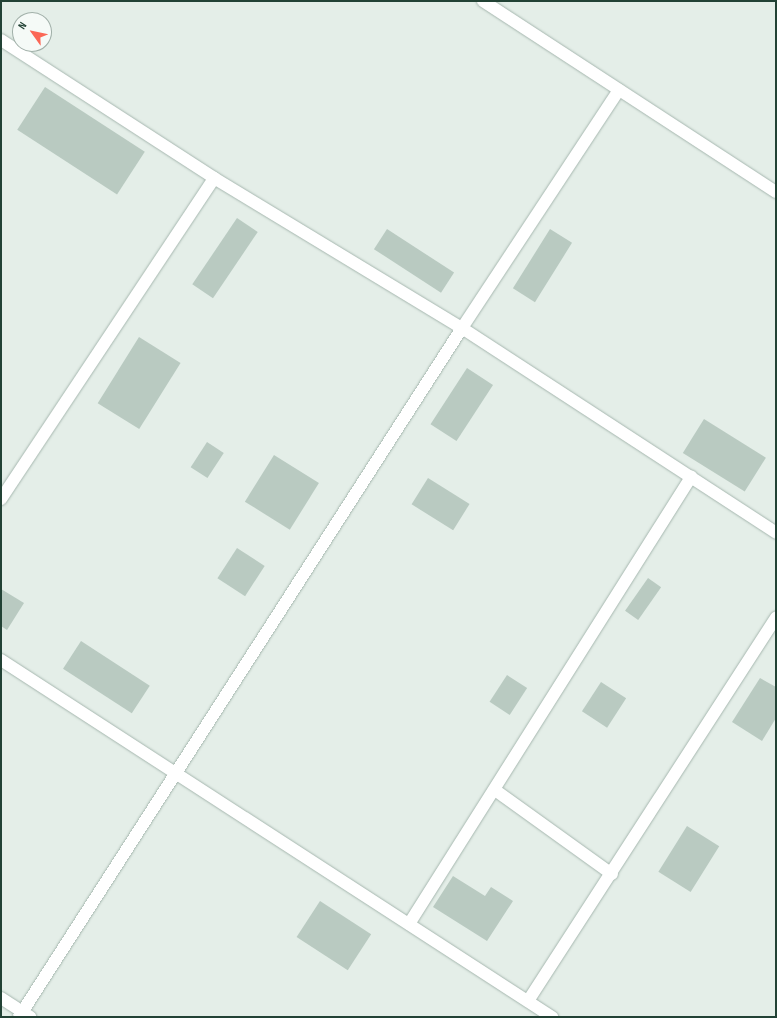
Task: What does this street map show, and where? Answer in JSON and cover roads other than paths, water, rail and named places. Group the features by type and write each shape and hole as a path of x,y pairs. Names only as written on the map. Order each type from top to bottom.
{"street":[{"path":"483,1 776,192"},
{"path":"1,40 214,178 462,328 776,533"},
{"path":"1,998 24,1015 462,328 619,90"},
{"path":"1,499 214,178"},
{"path":"408,924 691,477"},
{"path":"528,1001 612,874 776,617"},
{"path":"1,660 552,1017"},
{"path":"494,790 612,874"}]}
